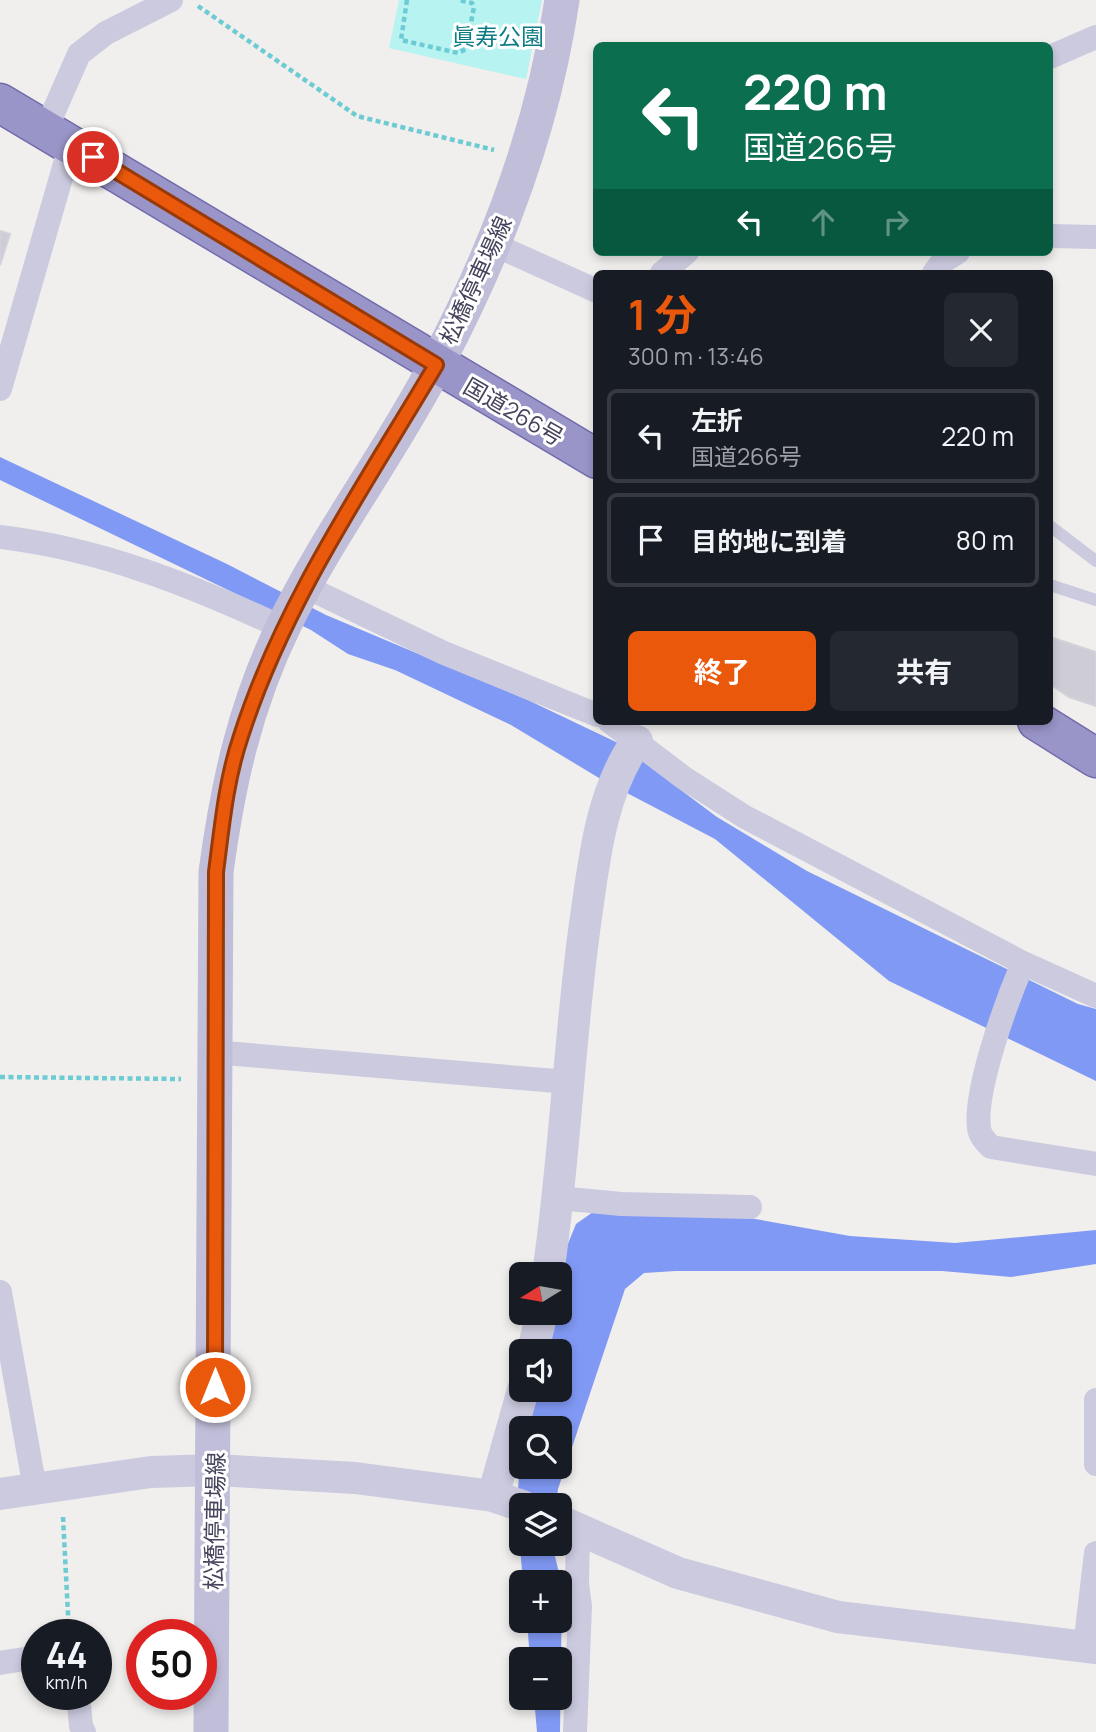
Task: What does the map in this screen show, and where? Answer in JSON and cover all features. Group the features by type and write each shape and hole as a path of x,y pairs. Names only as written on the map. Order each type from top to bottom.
{"highway":[{"name":"国道266号","path":"0,103 593,457"},
{"path":"1043,725 1096,758"}],"main road":[{"name":"松橋停車場線","path":"211,1732 215,1470 216,872 227,788 240,737 293,608 436,365 495,245 527,158 555,47 562,0"}],"street":[{"path":"0,389 79,54 106,33 171,0"},
{"path":"1053,56 1096,37"},
{"path":"1053,236 1096,237"},
{"path":"495,245 593,289"},
{"path":"666,270 682,256"},
{"path":"936,270 952,256"},
{"path":"0,537 61,545 143,568 192,586 293,608 444,653 593,718"},
{"path":"550,1262 559,1198 573,1012 596,852 610,795 617,728"},
{"path":"617,728 684,778 745,817 1020,968 1096,996"},
{"path":"1020,968 993,1045 981,1107 979,1128 983,1139 990,1147 1096,1164"},
{"path":"214,1066 568,1082"},
{"path":"559,1198 621,1204 750,1207"},
{"path":"0,1292 48,1488"},
{"path":"1096,1400 1096,1464"},
{"path":"0,1494 151,1472 215,1470 355,1478 508,1501 521,1402"},
{"path":"572,1525 678,1573 838,1617 1091,1648 1096,1553"},
{"path":"572,1554 580,1605 575,1732"},
{"path":"0,1663 21,1660"},
{"path":"80,1710 84,1732"}],"lane":[{"path":"1053,528 1096,561"},
{"path":"1053,586 1096,600"}],"path":[{"path":"189,0 357,116 527,158"},
{"path":"407,0 401,40 462,52 474,7 472,2 458,0"},
{"path":"470,29 487,32"},
{"path":"0,1077 214,1066"},
{"path":"48,1488 67,1619"}],"green space":[{"name":"眞寿公園","path":"399,0 542,0 526,79 389,48"}],"water":[{"path":"0,457 227,564 326,615 530,701 618,743 717,817 807,871 1078,1004 1096,1009 1096,1081 889,981 715,839 604,781 511,725 395,670 348,654 311,630 0,480"},
{"path":"593,1212 727,1214 850,1236 955,1243 1096,1230 1096,1264 1011,1277 942,1271 644,1273 625,1289 572,1447 572,1416 532,1416 535,1402 572,1402 572,1339 550,1339 552,1325 572,1325 572,1262 565,1262 567,1246 576,1224"},
{"path":"519,1479 561,1479 558,1493 518,1493"},
{"path":"521,1556 555,1556 558,1570 522,1570"},
{"path":"528,1633 561,1633 561,1647 529,1647"},
{"path":"535,1710 560,1710 560,1732 537,1732"}],"building":[{"path":"0,231 10,234 0,265"},
{"path":"1053,638 1096,652 1096,706 1069,697 1053,686"}],"route":[{"path":"93,157 436,365 304,586 283,628 240,737 227,788 216,872 213,1052 215,1387"}]}
